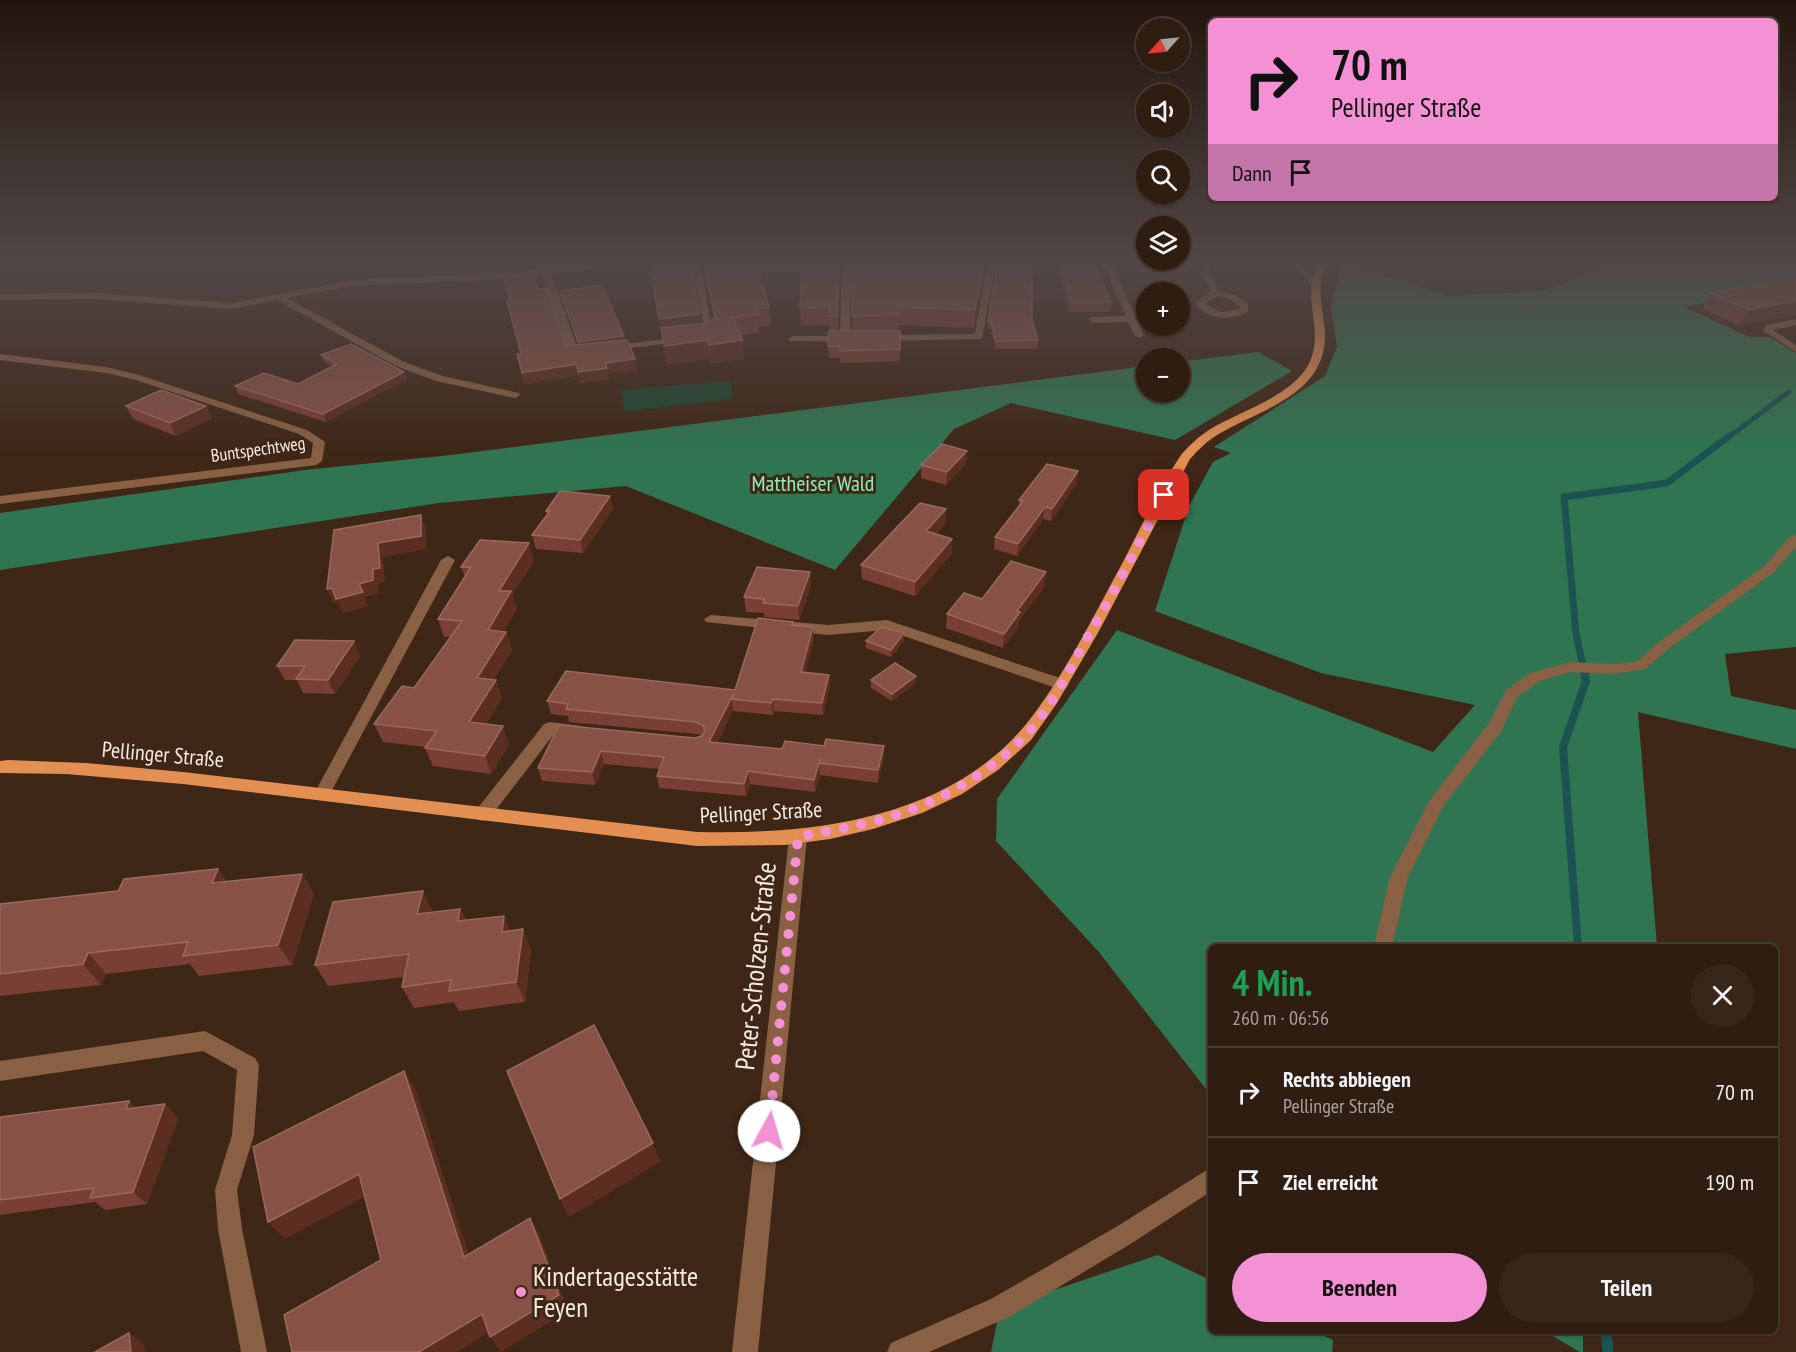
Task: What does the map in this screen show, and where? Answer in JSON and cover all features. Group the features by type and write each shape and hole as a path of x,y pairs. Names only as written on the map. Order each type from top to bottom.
{"main road":[{"name":"Pellinger Straße","path":"0,767 139,772 696,838 798,837 886,818 955,790 992,765 1036,722 1061,684 1117,587 1174,476 1189,452 1223,428 1299,383 1315,364 1320,352 1319,328"}],"street":[{"path":"335,328 400,364 440,379 515,395"},
{"path":"565,328 574,353 710,336 709,328"},
{"path":"845,328 845,339"},
{"path":"793,339 979,337 980,328"},
{"path":"1769,328 1768,331 1796,349"},
{"name":"Buntspechtweg","path":"0,357 106,370 139,378 303,432 319,442 316,460 0,501"},
{"path":"1383,944 1399,877 1437,801 1496,726 1511,694 1535,677 1570,668 1613,669 1640,666 1663,646 1768,570 1796,538"},
{"path":"322,794 448,560"},
{"path":"711,619 828,630 887,626 1061,684"},
{"path":"483,814 550,728 595,732"},
{"name":"Peter-Scholzen-Straße","path":"745,1352 798,837"},
{"path":"0,1071 205,1041 248,1065 243,1135 226,1190 230,1229 254,1352"},
{"path":"900,1352 1000,1308 1124,1235 1208,1180"}],"green space":[{"path":"1334,328 1730,328 1750,337 1770,337 1796,353 1796,647 1725,654 1731,696 1796,710 1796,749 1638,712 1657,944 1208,944 1208,1091 1098,951 996,841 997,799 1117,630 1433,752 1475,705 1321,673 1155,611 1189,506 1213,462 1231,453 1214,447 1325,376 1337,347"},
{"name":"Mattheiser Wald","path":"1258,352 1292,371 1175,440 1011,403 954,429 835,570 626,486 439,503 0,570 0,513 305,470 451,455 1136,367 1136,402 1190,402 1190,361"},
{"path":"730,381 733,399 624,412 621,390"},
{"path":"1158,1255 1208,1279 1208,1334 1320,1334 1333,1340 1332,1352 991,1352 1000,1308"},
{"path":"1549,1334 1583,1334 1583,1352"}],"building":[{"path":"514,328 560,328 566,346 627,340 635,359 606,363 607,368 578,372 577,364 522,373 517,354 521,354"},
{"path":"573,328 621,328 624,336 578,342"},
{"path":"661,328 737,328 743,340 709,345 707,340 664,346"},
{"path":"993,328 1035,328 1038,340 996,341"},
{"path":"829,331 900,331 900,349 840,351 840,346 828,346"},
{"path":"351,344 404,372 323,414 235,386 264,373 298,384 337,364 321,355"},
{"path":"161,390 206,406 170,423 126,406"},
{"path":"942,444 967,451 947,472 921,465"},
{"path":"1047,464 1078,471 1052,509 1045,507 1018,544 995,537 1023,501 1019,500"},
{"path":"560,491 610,496 580,540 532,535 550,511 546,511"},
{"path":"920,503 946,509 926,531 952,539 915,582 861,565"},
{"path":"421,515 421,536 378,543 380,568 373,569 373,580 359,584 363,592 336,599 332,588 327,589 334,530"},
{"path":"480,540 529,543 499,591 511,591 488,630 506,632 477,678 496,680 469,722 503,726 485,756 425,748 437,731 374,724 402,686 414,688 462,621 438,619 471,567 461,567"},
{"path":"1011,561 1046,572 1017,611 1020,612 1004,634 947,614 964,593 982,599"},
{"path":"757,567 810,572 798,606 763,603 764,599 744,597"},
{"path":"758,618 813,627 801,672 829,675 822,703 773,699 771,703 732,699 734,693 709,742 782,749 785,741 824,746 826,739 884,746 878,770 819,763 820,759 814,780 748,771 744,784 657,776 664,757 601,751 592,772 538,768 559,725 695,738 702,736 705,731 703,725 695,722 566,709 568,704 547,701 566,671 735,690"},
{"path":"881,627 904,633 891,650 866,641"},
{"path":"295,640 354,641 328,680 296,679 305,666 277,666"},
{"path":"895,663 916,676 892,694 871,680"},
{"path":"218,869 212,883 302,874 278,945 183,956 188,942 88,953 83,964 0,974 0,904 118,891 124,879"},
{"path":"423,891 417,914 460,909 458,921 504,916 502,932 523,929 516,982 449,991 451,980 402,987 409,954 315,965 333,902"},
{"path":"594,1025 653,1143 560,1199 507,1071"},
{"path":"404,1071 464,1257 530,1218 559,1295 490,1337 482,1314 419,1352 292,1352 284,1315 381,1260 359,1174 268,1222 253,1147"},
{"path":"129,1101 126,1109 165,1104 133,1192 90,1198 94,1188 0,1200 0,1117"},
{"path":"129,1333 131,1352 95,1352"}],"waterway":[{"path":"1726,439 1789,392"},
{"path":"1583,666 1576,634 1564,497 1667,483 1728,437"},
{"path":"1578,944 1563,747 1586,681 1582,664"},
{"path":"1606,1334 1608,1352"}],"place":[{"name":"Kindertagesstätte Feyen","path":"521,1292"}],"route":[{"path":"769,1131 798,837 868,823 921,806 973,779 1012,748 1036,722 1061,684 1117,587 1164,495"}]}
